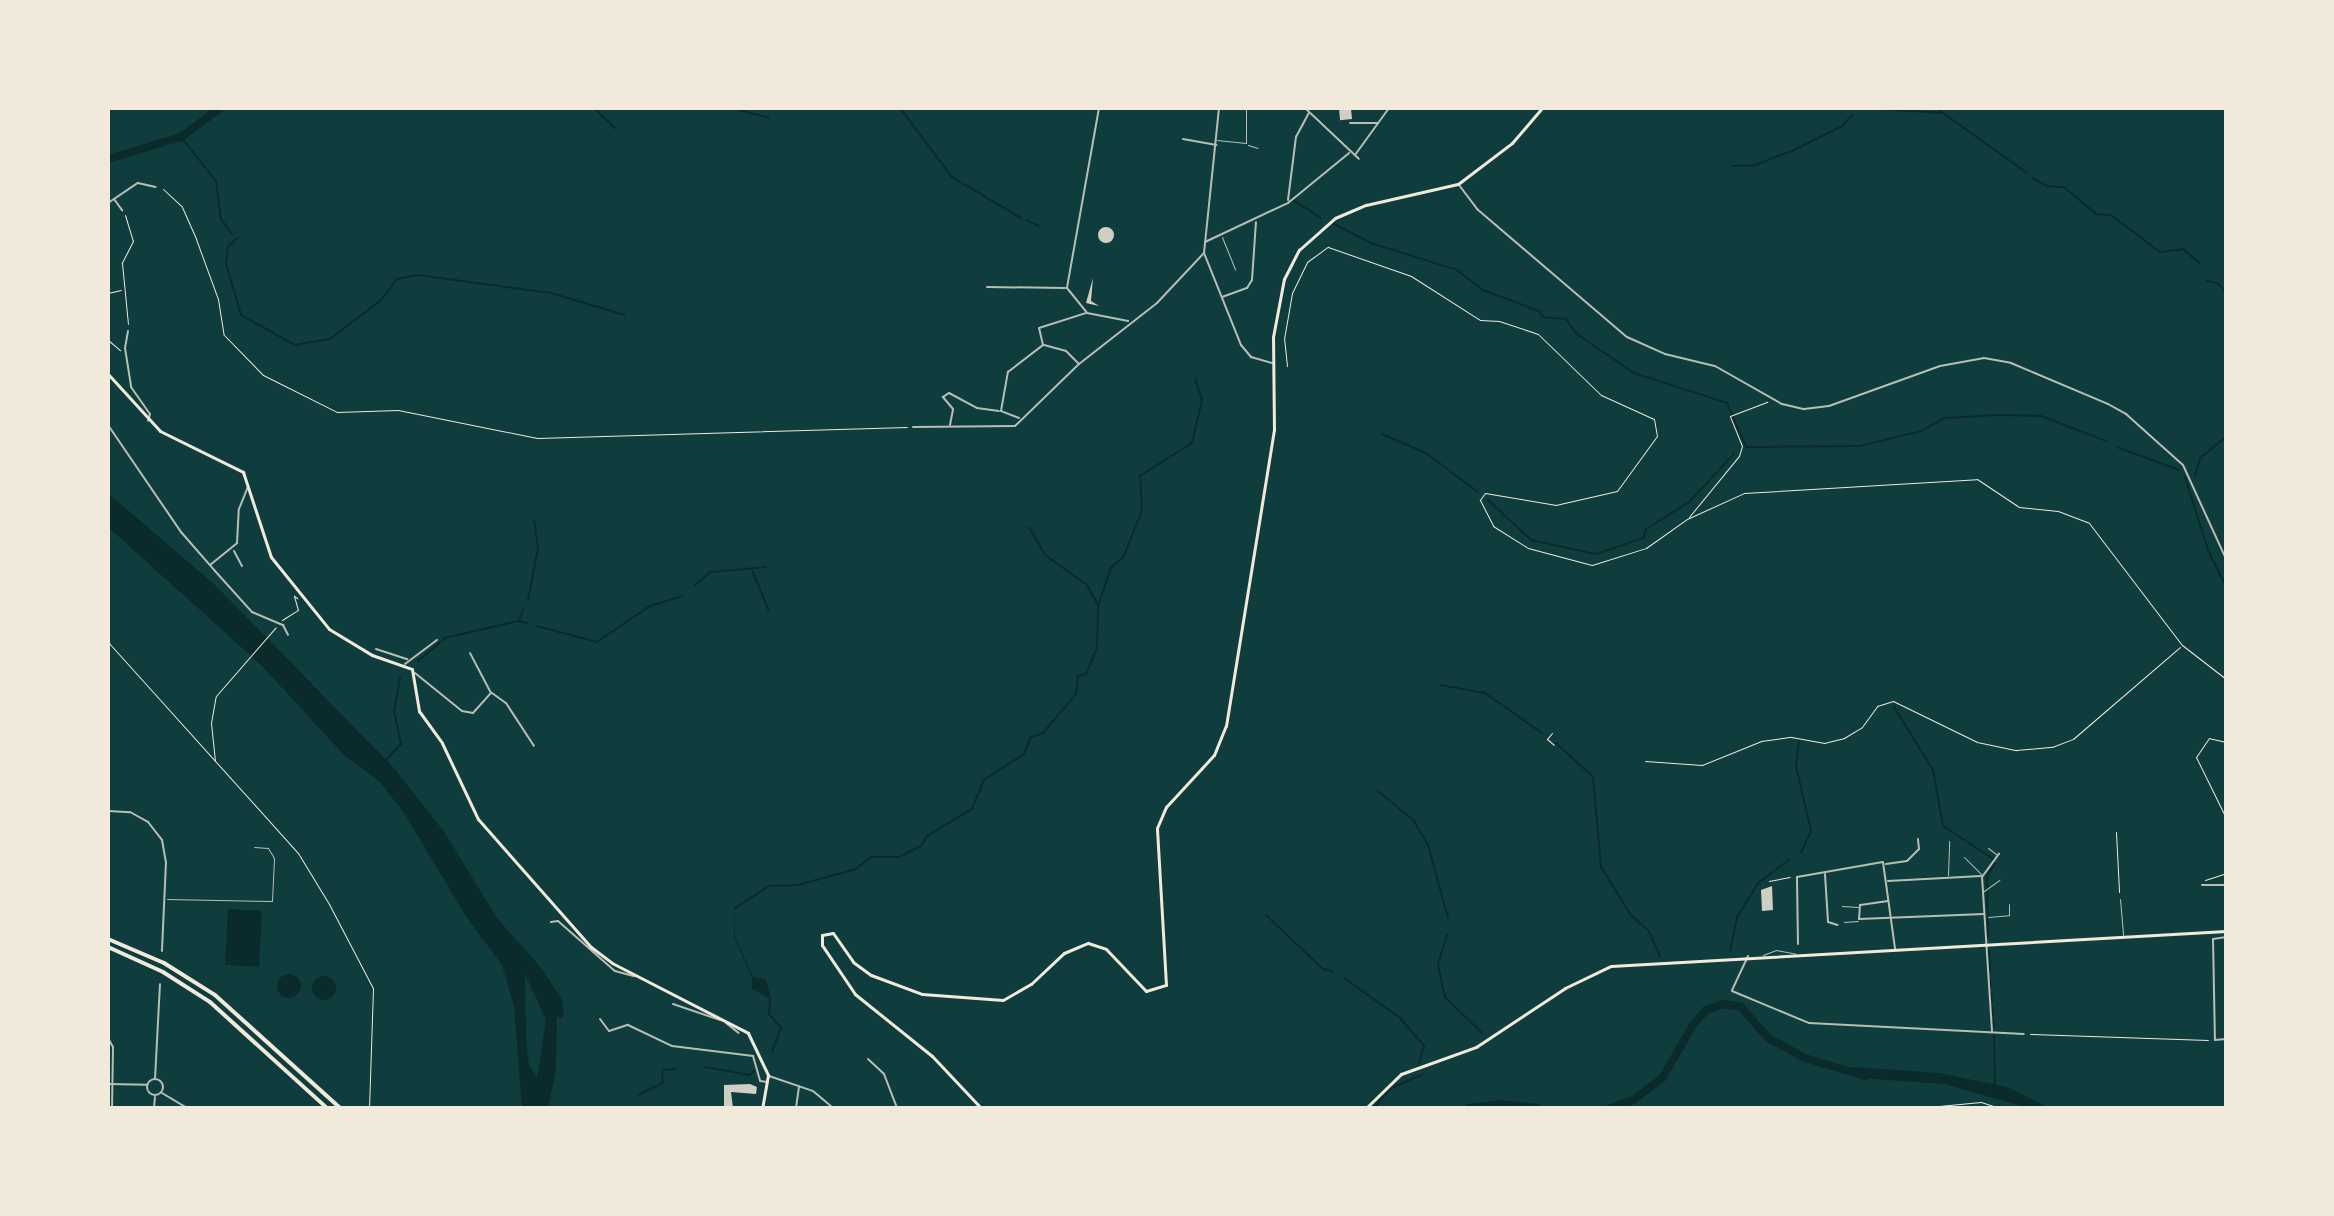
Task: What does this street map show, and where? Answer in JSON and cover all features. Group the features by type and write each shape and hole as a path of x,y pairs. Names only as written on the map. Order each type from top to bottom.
{"highway":[{"path":"108,939 164,963 215,995 340,1108"},
{"path":"108,947 181,982 210,1002 327,1108"}],"main road":[{"path":"981,1108 932,1056 855,994 822,945 821,936 833,933 853,962 871,975 922,994 1003,1000 1026,988 1064,953 1088,943 1106,949 1144,989 1162,989 1169,973 1157,828 1166,807 1221,743 1274,430 1275,316 1284,279 1316,232 1366,205 1458,184 1512,143 1542,108"},
{"path":"108,374 148,421 196,449 235,466 249,486 277,567 329,629 372,655 406,662 414,673 419,711 442,743 478,819 591,947 635,975 748,1033 768,1075 762,1108"},
{"path":"1366,1108 1401,1074 1476,1047 1596,971 1635,962 2226,931"}],"street":[{"path":"1087,313 1067,288 1099,108"},
{"path":"1136,108 1164,108"},
{"path":"1219,108 1204,253 1246,353 1273,363"},
{"path":"1305,108 1349,153 1359,159"},
{"path":"1354,156 1389,108"},
{"path":"1288,203 1296,137 1309,113"},
{"path":"1350,123 1379,123"},
{"path":"1183,139 1216,145"},
{"path":"1204,242 1222,237 1288,203 1349,153"},
{"path":"108,203 138,183 156,187"},
{"path":"1458,184 1477,209 1627,337 1665,354 1715,366 1770,398 1814,409 1960,360 2011,363 2108,404 2153,436 2187,471 2226,559"},
{"path":"113,198 122,210"},
{"path":"1222,297 1247,288 1252,280 1256,221"},
{"path":"913,427 1015,426 1079,364 1130,321 1157,303 1204,253"},
{"path":"987,287 1067,288"},
{"path":"1043,345 1039,328 1087,313 1130,321"},
{"path":"128,331 131,387 150,414 148,421"},
{"path":"1043,345 1066,351 1079,364"},
{"path":"1001,411 1008,372 1043,345"},
{"path":"949,426 953,409 943,397 949,393 977,408 1001,411 1021,420"},
{"path":"108,425 210,566 252,612 288,635"},
{"path":"210,566 233,550 249,486"},
{"path":"233,550 242,566"},
{"path":"376,649 406,662 437,640"},
{"path":"470,653 491,693 506,703 534,746"},
{"path":"414,673 468,712 485,705 491,693"},
{"path":"108,811 130,812 156,831 165,851 162,951"},
{"path":"1798,944 1797,877 1907,861 1919,849 1918,839"},
{"path":"1992,1033 1987,916 1982,877 1998,855"},
{"path":"1885,865 1895,949"},
{"path":"1825,873 1828,922 1838,925"},
{"path":"1887,881 1948,875 1982,877"},
{"path":"2202,885 2226,885"},
{"path":"1890,901 1858,907 1860,920 1987,916"},
{"path":"551,922 558,921 615,971 635,975"},
{"path":"2226,937 2213,939 2215,1040 2226,1039"},
{"path":"1748,956 1732,991 1823,1025 2024,1034"},
{"path":"155,1079 160,984"},
{"path":"673,1004 694,1005 739,1033"},
{"path":"600,1019 609,1031 628,1025 672,1046 753,1056 760,1081 768,1082"},
{"path":"108,1038 113,1047 112,1108"},
{"path":"868,1059 884,1074 897,1108"},
{"path":"768,1075 799,1085 833,1108"},
{"path":"110,1084 147,1085 155,1079"},
{"path":"155,1079 162,1084 161,1093"},
{"path":"147,1085 155,1095 154,1108"},
{"path":"796,1108 799,1085"},
{"path":"155,1095 161,1093 187,1108"}],"lane":[{"path":"1246,108 1246,143"},
{"path":"1217,140 1246,143 1258,148"},
{"path":"1222,237 1235,270"},
{"path":"1948,875 1949,841"},
{"path":"165,899 272,901 274,858 268,848 254,847"},
{"path":"1988,848 1998,855"},
{"path":"1964,857 1982,877"},
{"path":"1984,891 1999,880"},
{"path":"2120,899 2124,937"},
{"path":"1987,916 2009,915 2009,904"},
{"path":"1842,906 1858,907"},
{"path":"1844,922 1860,920"}],"path":[{"path":"156,187 170,191 182,207 218,299 224,335 263,375 337,412 398,410 537,438 913,427"},
{"path":"122,210 133,241 122,263 128,331"},
{"path":"1287,366 1284,339 1292,293 1316,252 1328,247 1411,276 1480,320 1499,321 1538,334 1601,395 1654,419 1658,427 1657,436 1617,491 1556,505 1485,493 1480,500 1493,526 1528,548 1592,565 1646,548 1687,519 1744,493 1977,479 2019,507 2058,511 2089,523 2182,645 2226,679"},
{"path":"108,293 123,290"},
{"path":"108,340 128,356"},
{"path":"1687,519 1739,456 1742,446 1730,416 1736,410 1770,398"},
{"path":"215,762 212,710 221,690 276,625 298,610 294,596 302,601"},
{"path":"108,642 298,853 373,988 369,1108"},
{"path":"1645,761 1702,765 1761,741 1791,737 1824,743 1844,738 1862,727 1877,706 1893,701 1977,742 2016,750 2052,747 2078,735 2182,645"},
{"path":"1552,733 1547,739 1554,745"},
{"path":"2226,742 2209,738 2196,757 2226,818"},
{"path":"2116,832 2120,899"},
{"path":"2202,885 2226,873"},
{"path":"1769,881 1797,877"},
{"path":"2024,1034 2215,1040"},
{"path":"1918,1108 1981,1102 2000,1108"}],"water":[{"path":"108,493 215,585 394,768 445,833 497,918 543,970 562,1000 564,1014 562,1019 557,1016 556,1071 548,1108 522,1108 514,1006 502,965 467,918 404,813 380,782 344,755 262,666 108,527","holes":["525,974 546,1020 537,1078 529,1065 526,1040"]},
{"path":"735,906 735,937 753,977 766,979 771,999 752,989 752,978 734,937"},
{"path":"228,909 262,911 259,967 225,965"},
{"path":"289,974 298,977 301,986 298,995 289,998 280,995 277,986 280,977"},
{"path":"324,976 335,983 336,988 329,999 324,1000 313,993 312,988 319,977"},
{"path":"1852,1067 1939,1073 2007,1087 2049,1108 2029,1108 1944,1084 1858,1078"}],"building":[{"path":"1351,109 1352,119 1340,120 1339,110"},
{"path":"1106,227 1112,229 1112,241 1106,243 1100,241 1098,235 1100,229"},
{"path":"1093,278 1091,301 1099,306 1086,303"},
{"path":"1772,886 1773,910 1762,911 1761,890"},
{"path":"750,1084 757,1087 756,1094 731,1092 733,1108 724,1108 724,1085"}],"waterway":[{"path":"108,159 181,137 220,108"},
{"path":"594,108 615,128"},
{"path":"732,108 769,118"},
{"path":"900,108 952,177 1021,218"},
{"path":"1864,108 1943,113"},
{"path":"1936,108 2027,173"},
{"path":"1732,166 1755,165 1794,150 1842,126 1853,114"},
{"path":"181,137 216,181 221,219 232,234"},
{"path":"2032,178 2047,186 2064,187 2096,214 2111,215 2160,252 2183,249 2200,264"},
{"path":"1293,200 1321,218"},
{"path":"1026,220 1039,226"},
{"path":"1334,224 1371,243 1457,270 1483,290 1539,311 1543,317 1566,319 1577,334 1634,373 1727,403 1746,447 1860,446 1921,431 1944,418 1998,415 2041,416 2106,441"},
{"path":"237,238 228,247 226,264 241,315 295,345 330,339 381,300 397,279 418,275 551,293 625,315"},
{"path":"2207,281 2219,284 2226,293"},
{"path":"735,908 769,886 798,885 856,869 871,857 899,857 921,846 927,836 972,809 984,780 1024,754 1031,737 1043,733 1076,694 1078,676 1086,674 1097,648 1098,606 1111,568 1124,556 1142,510 1140,476 1192,443 1202,400 1195,379"},
{"path":"1382,434 1426,453 1478,492"},
{"path":"2195,476 2200,458 2226,437"},
{"path":"2117,447 2179,470"},
{"path":"1488,500 1531,540 1596,554 1643,538 1646,529 1689,502 1734,454"},
{"path":"2185,477 2208,550 2225,585"},
{"path":"528,600 538,548 534,521"},
{"path":"1029,527 1045,555 1087,585 1098,605"},
{"path":"694,586 710,572 766,567"},
{"path":"753,572 769,611"},
{"path":"537,626 597,642 650,606 682,596"},
{"path":"519,620 523,610"},
{"path":"418,661 445,638 518,621 528,623"},
{"path":"385,761 401,744 394,712 400,678"},
{"path":"1440,685 1485,693 1542,733"},
{"path":"1894,707 1933,770 1943,826 1993,859"},
{"path":"1799,741 1796,766 1811,831 1801,852"},
{"path":"1556,743 1593,777 1601,867 1630,914 1648,930 1660,956"},
{"path":"1378,791 1414,821 1428,845 1448,918"},
{"path":"1730,951 1737,917 1758,883 1789,860"},
{"path":"1988,937 1987,876 1995,863"},
{"path":"1266,915 1323,969 1333,971"},
{"path":"1447,935 1438,965 1445,997 1482,1033"},
{"path":"1989,951 1990,970"},
{"path":"1344,978 1400,1018 1424,1046 1419,1062"},
{"path":"1990,979 1991,987"},
{"path":"1991,993 1992,1001"},
{"path":"770,998 769,1014 781,1028 772,1051"},
{"path":"1610,1108 1633,1100 1663,1077 1693,1025 1706,1010 1723,1004 1741,1007 1768,1038 1805,1058 1865,1076"},
{"path":"1992,1006 1993,1015"},
{"path":"1993,1020 1994,1027"},
{"path":"1994,1036 1995,1087"},
{"path":"705,1067 750,1075 755,1070"},
{"path":"638,1095 663,1083 662,1070 676,1069"},
{"path":"1374,1108 1391,1088 1424,1074"},
{"path":"1469,1108 1500,1104 1537,1108"}]}
